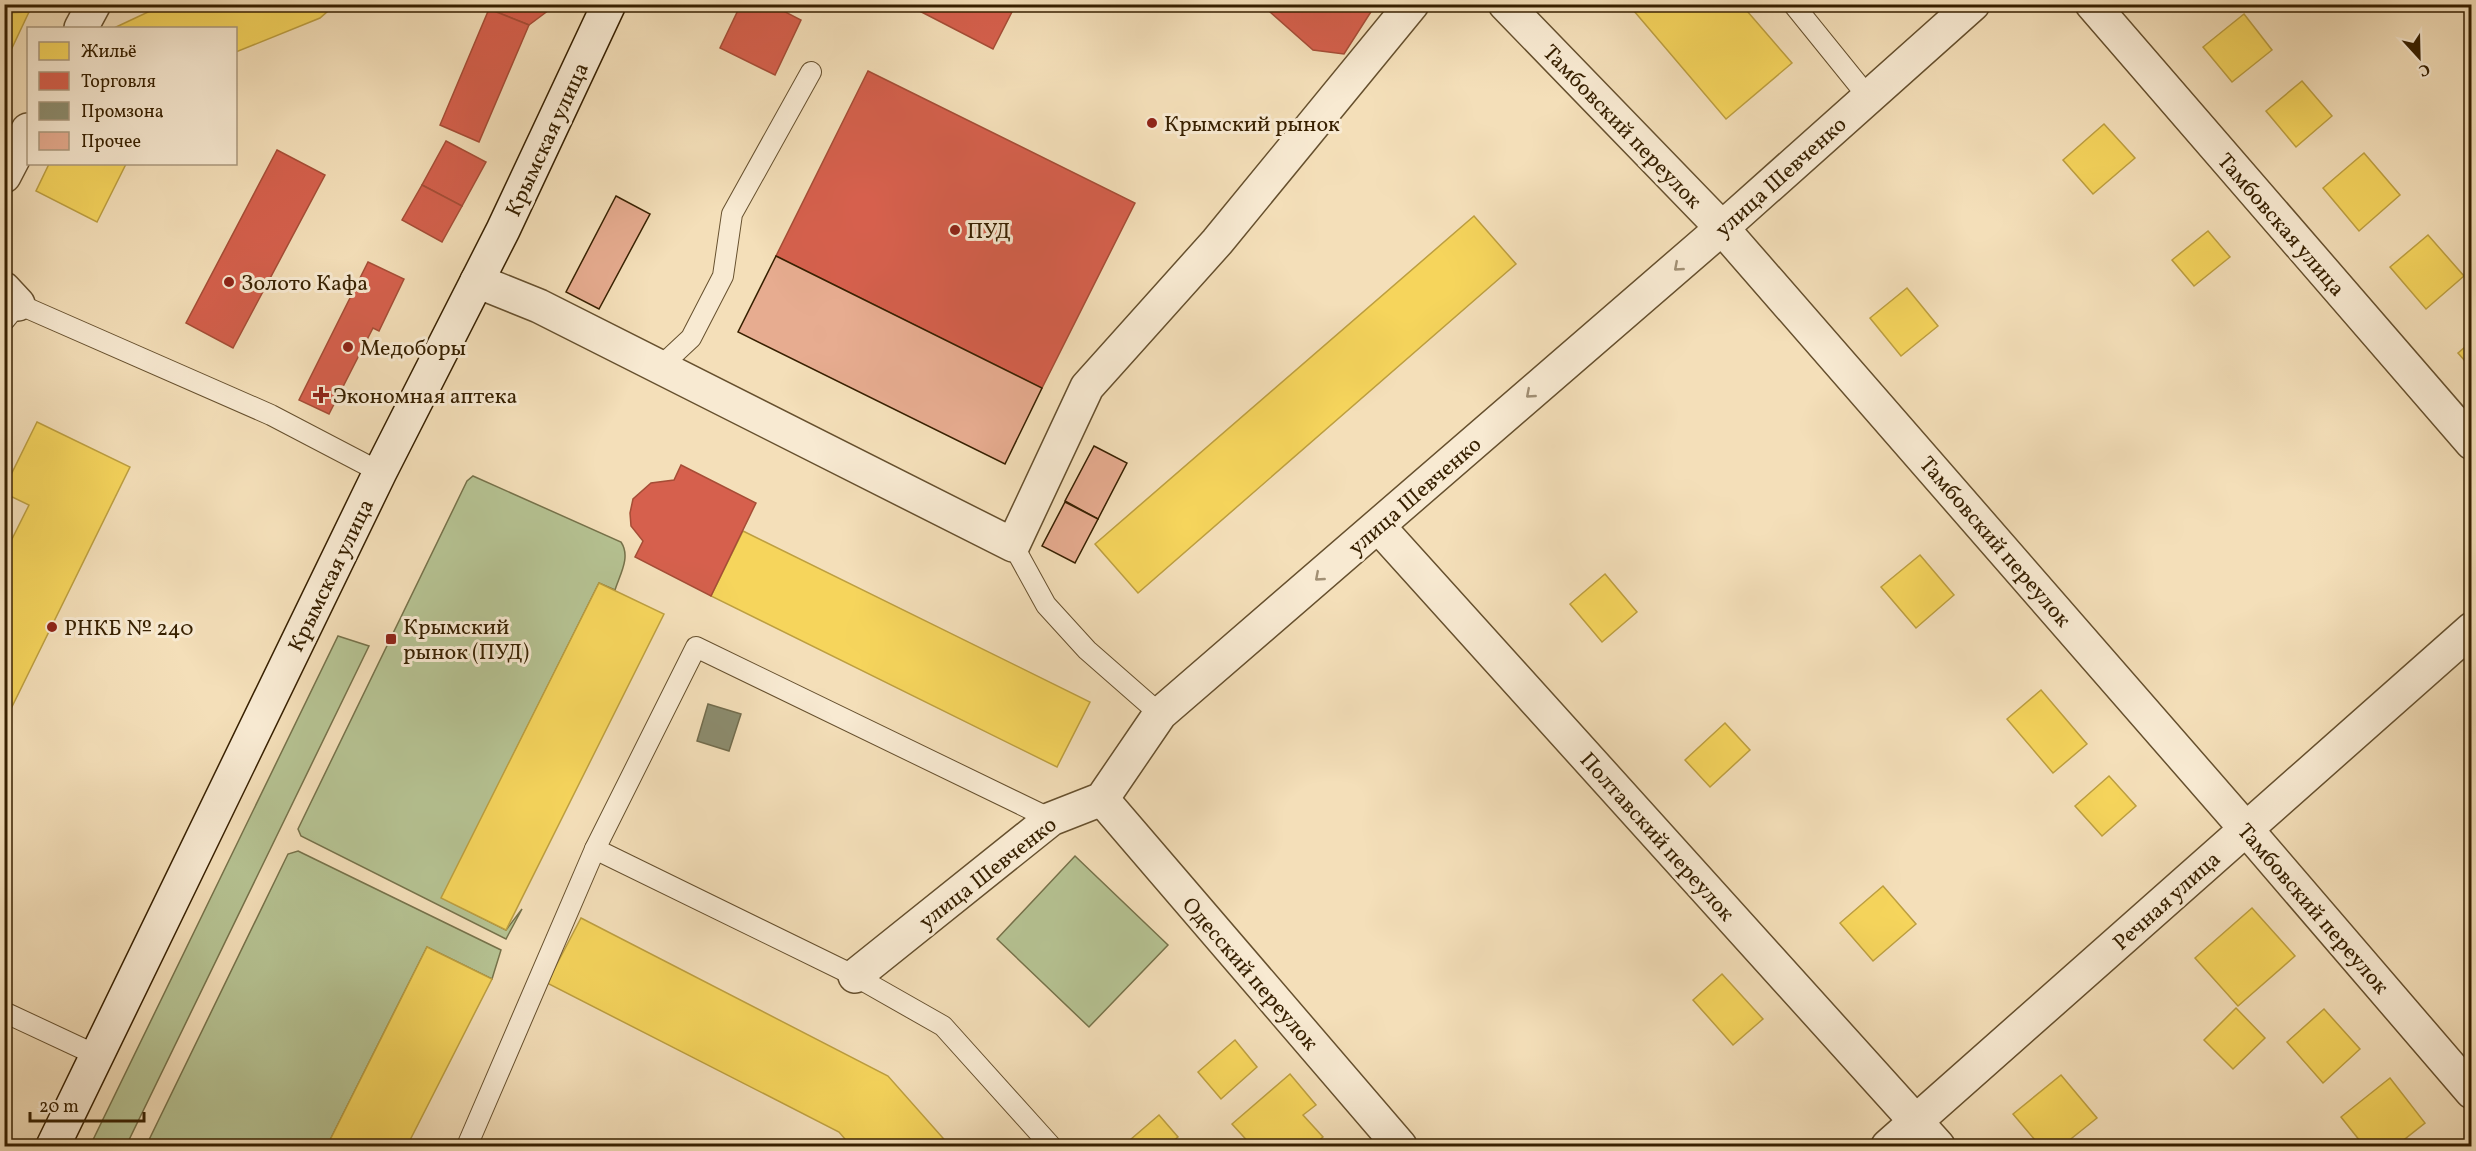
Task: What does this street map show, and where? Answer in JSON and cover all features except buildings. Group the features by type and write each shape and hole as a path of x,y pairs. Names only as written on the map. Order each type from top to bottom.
{"street":[{"path":"82,27 94,4"},
{"name":"Крымская улица","path":"54,1146 96,1055 380,472 477,281 609,4"},
{"path":"477,281 539,306 1013,545 1087,387 1217,242 1412,4"},
{"name":"Тамбовский переулок","path":"1505,4 1722,228 2472,1092"},
{"name":"улица Шевченко","path":"855,976 1051,819 1102,799 1160,714 1722,228 1973,4"},
{"name":"Тамбовская улица","path":"2092,4 2472,443"},
{"path":"4,176 27,132"},
{"name":"Полтавский переулок","path":"1378,526 1938,1146"},
{"name":"Речная улица","path":"1888,1146 2472,629"},
{"name":"Одесский переулок","path":"1102,799 1401,1146"}],"lane":[{"path":"1793,4 1869,98"},
{"path":"660,368 691,338 723,276 732,214 811,72"},
{"path":"9,304 271,415 380,472"},
{"path":"1013,545 1046,605 1087,650 1160,714"},
{"path":"467,1146 595,849 696,647 1051,819"},
{"path":"595,849 855,976 943,1026 1051,1146"},
{"path":"4,1012 96,1055"}],"green space":[{"path":"473,476 621,542 625,554 624,566 615,590 599,583 442,898 506,930 522,909 506,939 301,836 298,829 467,481"},
{"path":"338,636 369,646 126,1146 90,1146"},
{"path":"298,851 501,950 492,979 427,947 327,1146 146,1146 288,854"},
{"path":"1075,856 1168,945 1089,1027 997,939"}],"place":[{"name":"Крымский рынок","path":"1152,123"},
{"name":"ПУД","path":"955,230"},
{"name":"Золото Кафа","path":"229,282"},
{"name":"Медоборы","path":"348,347"},
{"name":"Экономная аптека","path":"321,395"},
{"name":"РНКБ № 240","path":"52,627"},
{"name":"Крымский рынок (ПУД)","path":"391,639"}]}
